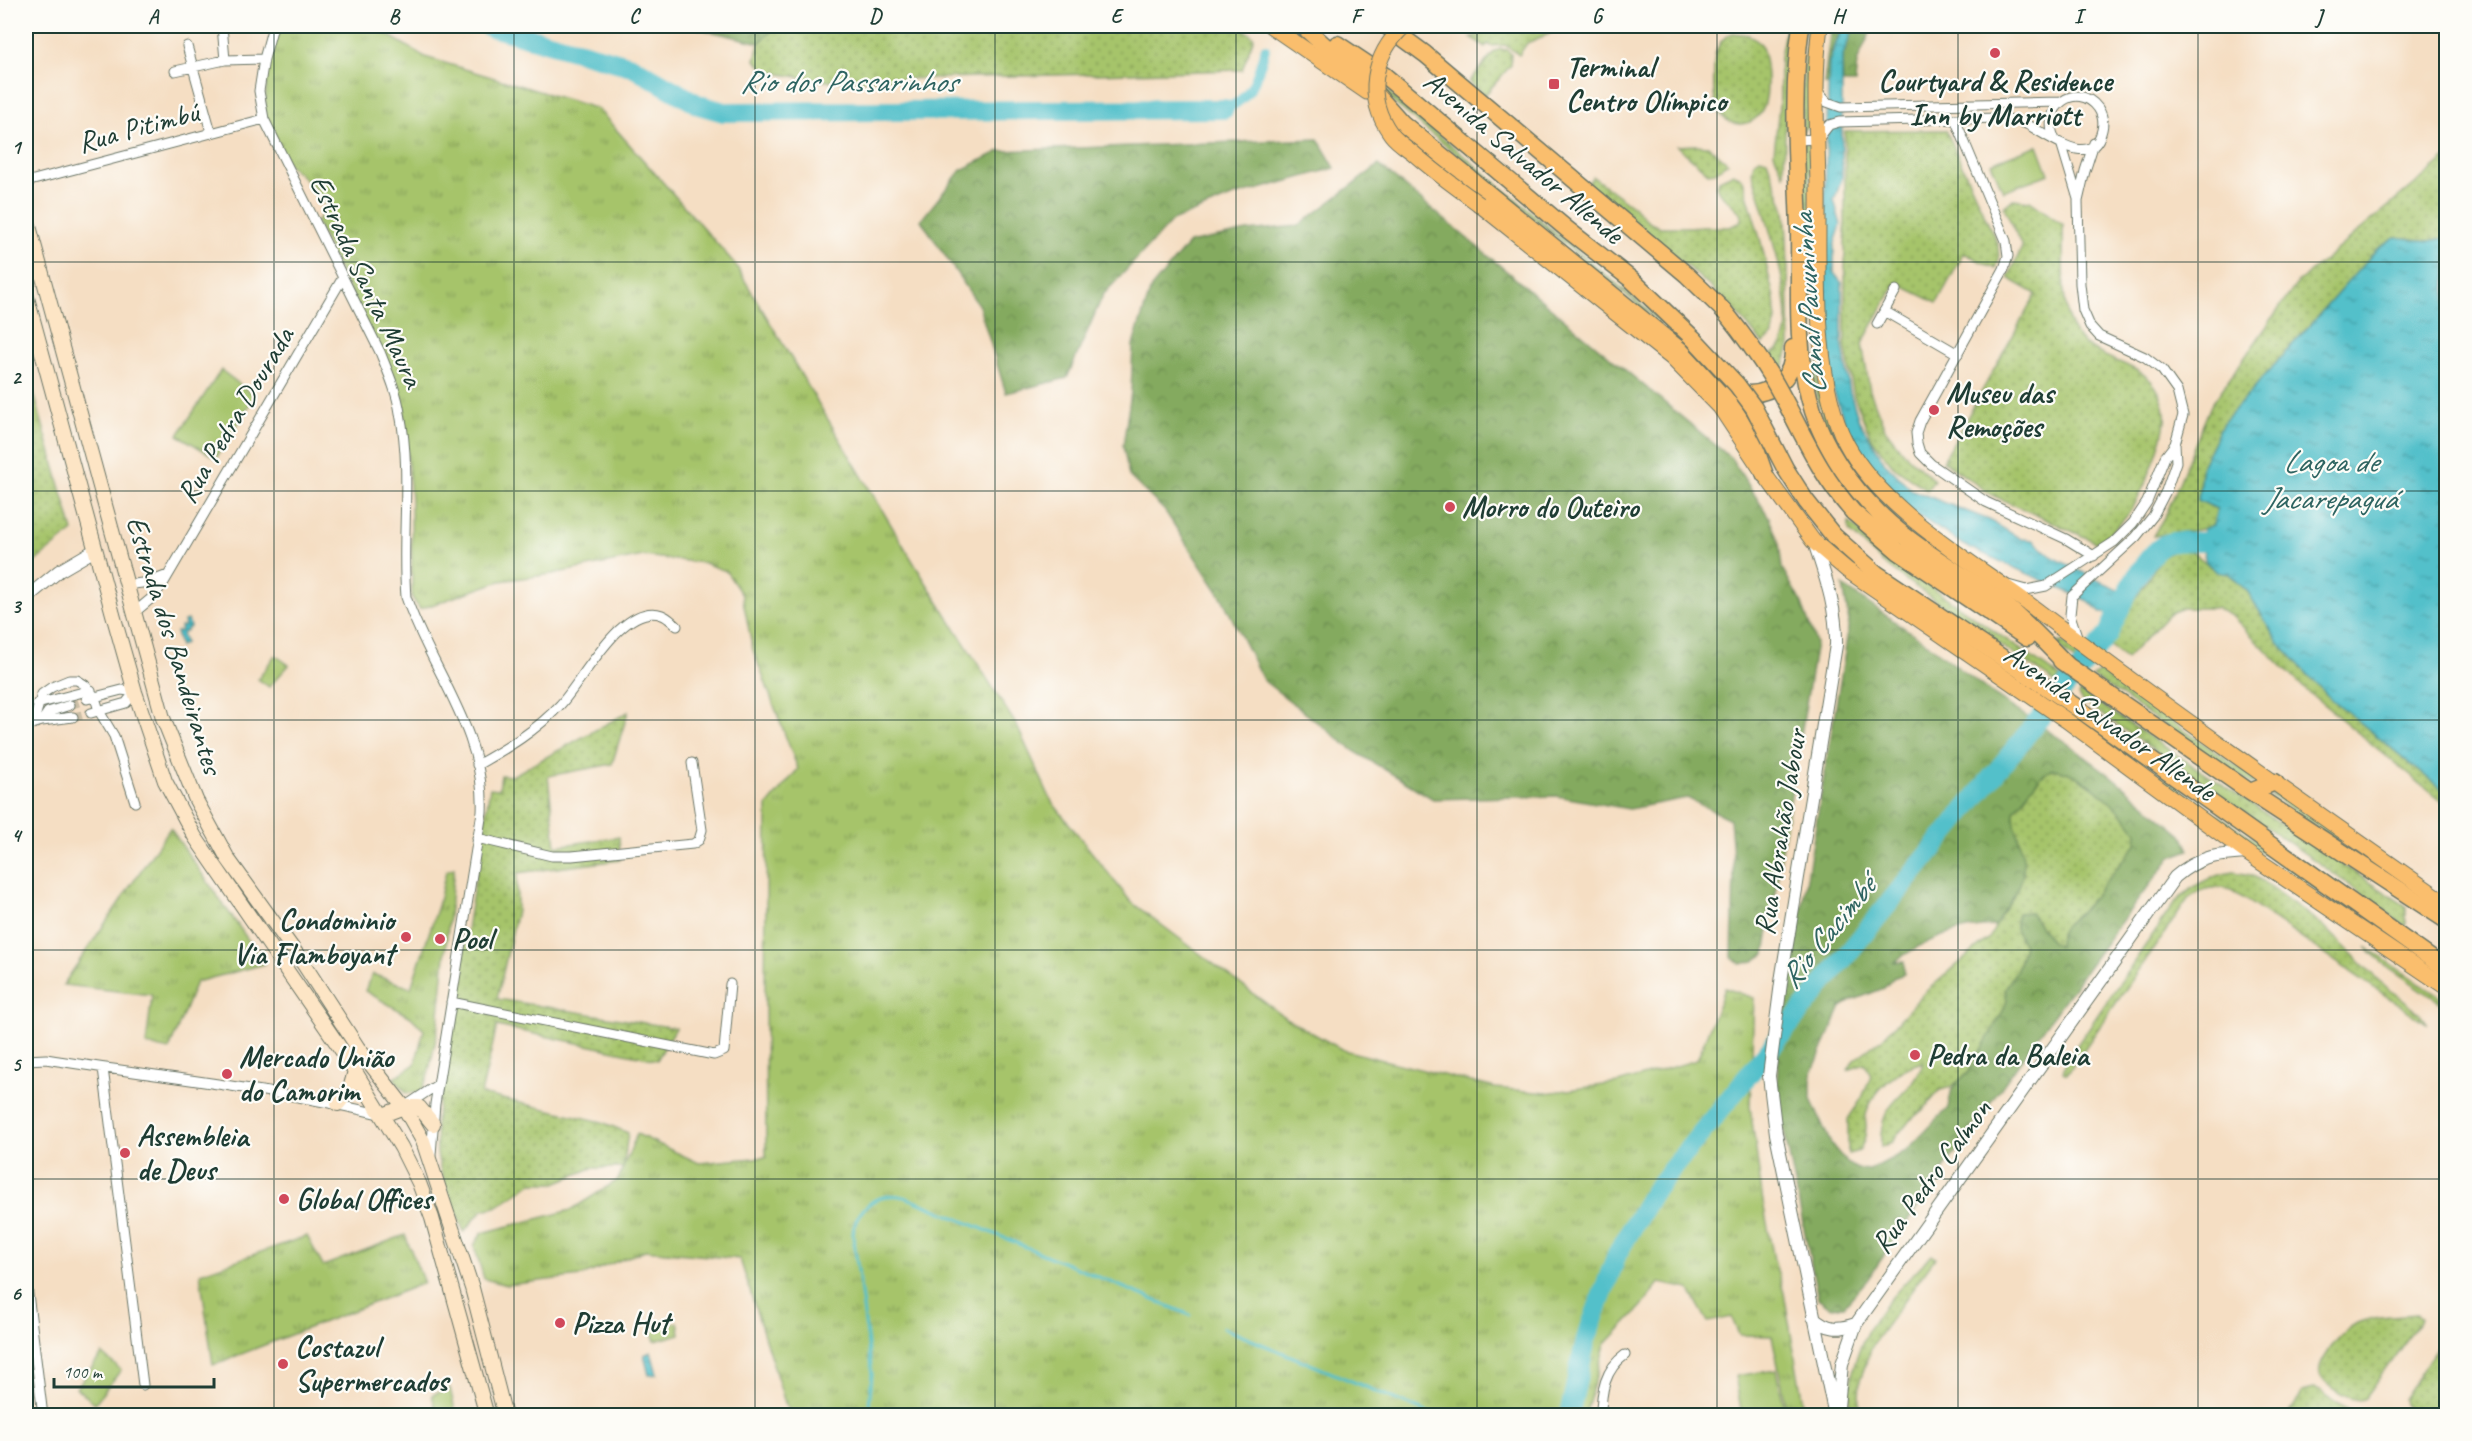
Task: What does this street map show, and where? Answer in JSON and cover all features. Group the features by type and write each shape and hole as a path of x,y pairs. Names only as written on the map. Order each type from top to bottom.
{"highway":[{"name":"Avenida Salvador Allende","path":"1303,26 1328,46 1402,123 1680,350"},
{"name":"Avenida Salvador Allende","path":"1313,26 1385,76 1568,230 1632,280 1694,339 1737,385 1754,408 1785,468 1806,501 1833,535 1877,574 2050,690 2071,714 2446,969"},
{"name":"Avenida Salvador Allende","path":"1387,26 1425,54 1687,275 1724,311 1744,336 1773,380 1825,477 1853,512 1898,551 2250,792 2446,920"},
{"path":"1801,26 1795,76 1799,306 1803,370 1809,399 1822,435 1845,474 1870,505 1914,544 2000,602 2071,668"},
{"path":"1680,350 1705,365 1736,394 1768,391 1785,380 1791,369 1794,356 1793,326 1799,306"},
{"path":"1680,350 1733,408 1754,441 1765,475"},
{"path":"2250,792 2275,782"}],"main road":[{"name":"Avenida Salvador Allende","path":"1271,26 1384,104"},
{"name":"Avenida Salvador Allende","path":"1404,26 1386,47 1377,66 1374,86 1377,107 1392,135 1426,165 1479,204 1686,371 1720,407 1765,475 1813,541 1847,570 2040,704 2071,714 2247,853 2446,987"},
{"name":"Avenida Salvador Allende","path":"1820,26 1821,343 1834,411 1846,442 1866,474 1892,501 2110,666 2446,903"},
{"name":"Estrada dos Bandeirantes","path":"26,215 163,718 196,800 228,859 303,963 363,1055 404,1107 423,1141 472,1287 505,1416"},
{"name":"Estrada dos Bandeirantes","path":"26,294 135,692 165,781 184,819 356,1071 383,1115 419,1183 432,1218 487,1416"},
{"path":"107,515 95,550 103,553 125,581"},
{"path":"145,653 135,692 163,718"},
{"path":"338,1104 350,1089 356,1071"},
{"path":"383,1115 404,1107 419,1107 433,1124"}],"street":[{"path":"222,26 225,60"},
{"name":"Estrada Santa Maura","path":"273,26 264,59 259,92 264,118 380,352 401,414 405,460 406,597 412,616 456,703 477,765 483,794 437,1085 431,1161"},
{"path":"187,46 211,132"},
{"path":"175,71 225,60 264,59"},
{"path":"1822,96 1837,107 2061,102"},
{"path":"2000,583 2026,590 2046,586 2094,556 2124,533 2140,513 2152,492 2164,457 2175,444 2182,425 2180,397 2173,383 2162,370 2145,357 2103,339 2095,333 2086,319 2080,292 2078,201 2085,171 2094,143 2101,134 2103,123 2097,106 2083,98 2069,98 2061,102 2053,111 2050,121 2078,201"},
{"name":"Rua Pitimbú","path":"26,182 264,118"},
{"path":"1796,140 1822,133 1839,122 1999,118 2016,120 2077,150 2094,143"},
{"path":"1955,119 2006,241 2008,256 2004,269 1917,427 1916,439 1920,453 1931,465 1978,497 2019,519 2072,542 2094,556"},
{"name":"Rua Pedra Dourada","path":"135,612 158,592 342,279"},
{"path":"1877,324 1896,290"},
{"path":"1884,310 1958,354"},
{"path":"2081,644 2071,623 2069,609 2071,597 2078,588 2136,537 2153,516 2173,473 2176,462 2175,444"},
{"name":"Rua Abrahão Jabour","path":"1813,541 1833,602 1837,623 1836,645 1773,1035 1769,1076 1776,1134 1813,1317 1836,1416"},
{"path":"26,598 59,571 95,550"},
{"path":"125,581 150,582 168,575"},
{"path":"477,765 512,745 560,705 603,647 635,618 655,613 664,615 676,626"},
{"path":"34,724 42,694 69,680 77,680 91,696 95,712 114,736 135,802"},
{"path":"38,704 122,690 135,692"},
{"path":"95,712 126,703 135,692"},
{"path":"34,724 48,712 70,705"},
{"path":"34,724 73,717"},
{"path":"477,838 552,856 693,844 699,840 702,830 692,763"},
{"name":"Rua Pedro Calmon","path":"1856,1324 2175,877 2187,866 2206,856 2247,853"},
{"path":"451,1002 714,1055 724,1051 730,984"},
{"path":"26,1060 46,1059 264,1090 383,1115"},
{"path":"103,1068 143,1385"},
{"path":"404,1107 427,1094 437,1085"},
{"path":"26,1277 43,1416"},
{"path":"1813,1317 1829,1328 1841,1329 1856,1324"},
{"name":"Rua Abrahão Jabour","path":"1836,1416 1842,1364 1856,1324"},
{"path":"1601,1411 1607,1373 1614,1362 1625,1355"}],"green space":[{"path":"278,26 373,26 425,57 598,109 735,264 915,565 1017,726 1052,802 1131,902 1287,1019 1343,1050 1495,1088 1546,1093 1618,1083 1697,1060 1725,988 1754,998 1750,1106 1763,1202 1774,1260 1784,1293 1805,1415 1788,1415 1772,1336 1739,1335 1732,1317 1708,1322 1689,1289 1659,1283 1642,1306 1605,1345 1585,1415 793,1416 785,1403 740,1259 645,1250 581,1276 507,1285 484,1279 474,1245 482,1233 571,1210 618,1180 637,1134 699,1163 766,1157 767,806 798,769 753,650 742,595 726,571 704,563 643,556 552,574 500,581 420,609 412,598 411,499 403,403 316,222 328,208 316,189 286,162 264,119 268,61"},
{"path":"689,26 777,26 759,43"},
{"path":"777,26 1240,26 1254,37 1242,70 824,81 767,72 755,60 759,43"},
{"path":"1516,26 1567,26 1527,43 1519,55 1505,45 1491,46 1488,44 1485,47 1471,37"},
{"path":"1786,26 1794,26 1786,96 1784,176 1774,153 1780,97 1780,57"},
{"path":"1808,26 1812,26 1809,126 1803,131 1802,95"},
{"path":"1831,26 1843,26 1831,52 1830,84 1824,84"},
{"path":"1854,26 1873,26 1857,62 1855,83 1843,83 1842,58"},
{"path":"1733,33 1749,35 1761,44 1766,66 1766,96 1762,111 1750,122 1742,124 1735,124 1722,116 1715,103 1714,93 1716,51 1724,38"},
{"path":"1501,49 1511,54 1511,65 1485,95 1469,82 1495,51"},
{"path":"1371,78 1679,336 1719,372 1371,84"},
{"path":"1946,130 1998,245 1999,260 1996,269 1964,253 1937,303 1896,283 1862,344 1870,391 1885,429 1903,452 1934,480 1927,490 1893,466 1871,438 1854,396 1845,345 1845,131"},
{"path":"1318,139 1335,168 1234,196 1172,221 1103,295 1067,378 1006,393 979,306 921,220 961,170 1000,151"},
{"path":"1803,144 1809,144 1816,372 1826,413 1834,432 1867,486 1896,517 2041,627 2038,628 1874,502 1831,441 1809,371"},
{"path":"2038,145 2049,174 2003,191 1991,163"},
{"path":"1677,146 1708,146 1728,163 1715,172 1708,173"},
{"path":"1760,158 1767,160 1785,210 1790,346 1782,373 1771,355 1778,349 1785,337 1786,301 1770,230 1752,171 1754,162"},
{"path":"2446,158 2446,238 2429,241 2395,237 2377,249 2223,423 2202,465 2198,500 2217,509 2213,525 2203,529 2153,536 2167,512 2211,405 2298,282"},
{"path":"1379,165 1731,458 1769,517 1779,543 1782,568 1802,604 1816,643 1765,954 1754,961 1741,964 1732,957 1734,870 1730,819 1687,798 1629,809 1557,796 1433,799 1354,751 1263,680 1222,598 1165,511 1129,476 1123,446 1131,392 1133,345 1151,288 1189,243 1247,231 1298,226"},
{"path":"1734,173 1743,180 1774,298 1776,320 1772,335 1763,344 1744,321 1702,279 1585,186 1593,177 1635,208 1650,223 1659,227 1730,227 1740,222 1742,214 1719,192 1716,186 1719,180"},
{"path":"2013,199 2030,201 2063,225 2063,278 2066,306 2072,328 2079,338 2096,352 2147,377 2155,386 2163,404 2165,422 2163,432 2138,499 2116,528 2098,543 1992,495 1943,461 2036,294 2008,278 2022,247 2004,207"},
{"path":"26,366 73,531 26,569"},
{"path":"221,370 255,396 216,458 178,435"},
{"path":"1849,522 1888,557 2060,677 2056,683 1883,563 1849,531"},
{"path":"2176,549 2193,552 2216,571 2228,573 2248,592 2278,642 2327,695 2446,793 2446,805 2306,690 2232,616 2216,608 2183,608 2170,613 2126,659 2107,644 2161,558"},
{"path":"1843,586 1928,644 1995,696 2067,743 2111,776 2182,835 2189,850 2171,857 2117,927 1975,1124 1867,1280 1844,1306 1830,1307 1818,1298 1781,1115 1777,1083 1779,1044 1849,621","holes":["2053,769 2064,771 2088,783 2121,812 2137,832 2136,844 2083,910 2065,925 2060,934 2059,946 2052,942 2030,912 2018,913 2016,929 2024,945 2018,968 2005,989 2007,1001 1969,1071 1952,1088 1948,1108 1906,1151 1870,1170 1858,1169 1847,1163 1831,1144 1811,1099 1811,1075 1841,1007 1884,988 1893,978 1904,974 1904,961 1894,962 1917,947 1955,932 1995,926 2022,879 2023,857 2015,826 2014,811 2041,777"]},
{"path":"2059,642 2063,642 2082,658 2077,663 2059,647"},
{"path":"275,655 289,665 269,687 258,679"},
{"path":"2100,672 2252,777 2254,782 2252,784 2093,677"},
{"path":"2080,691 2406,906 2406,927 2320,864 2081,700 2078,695"},
{"path":"628,712 612,764 548,776 556,846 619,837 620,860 517,873 517,911 497,999 676,1028 657,1060 497,1026 481,1094 602,1122 628,1133 623,1168 592,1168 555,1183 532,1183 496,1207 482,1210 464,1232 442,1176 437,1154 436,1120 490,788 499,789 501,775 512,776"},
{"path":"2072,715 2250,836 2446,977 2446,981 2151,775"},
{"path":"2053,769 2076,776 2100,792 2121,812 2137,832 2136,844 2091,901 2065,925 2060,934 2059,946 2052,942 2030,912 2018,913 2016,929 2024,945 2018,968 2005,989 2007,1001 2003,1011 1970,1070 1951,1086 1940,1090 1925,1108 1907,1123 1892,1142 1881,1147 1881,1130 1885,1117 1896,1100 1918,1075 1923,1062 1896,1075 1880,1089 1869,1106 1865,1117 1865,1137 1859,1151 1848,1154 1848,1119 1862,1098 1871,1075 1865,1064 1848,1070 1854,1060 1883,1038 1924,993 1990,937 2014,896 2023,872 2013,823 2014,811 2036,782"},
{"path":"2267,793 2281,796 2414,888 2416,892"},
{"path":"170,828 265,964 196,982 169,1050 146,1045 152,995 63,985"},
{"path":"454,868 437,1034 428,1075 421,1092 406,1093 394,1078 415,1064 424,1030 411,1017 365,991 372,974 411,988 438,906 446,871"},
{"path":"2234,872 2259,879 2324,926 2378,980 2419,1013 2427,1024 2231,890 2214,888 2198,892 2188,899 2067,1074 2063,1072 2066,1061 2171,908 2184,894 2199,884 2215,876"},
{"path":"2366,947 2437,995 2446,1002 2444,1005 2381,962"},
{"path":"405,1235 424,1283 213,1365 200,1273 307,1236 323,1266"},
{"path":"1931,1255 1935,1258 1873,1344 1860,1380 1858,1415 1849,1415 1850,1388 1861,1344 1883,1308"},
{"path":"2417,1314 2421,1317 2420,1321 2365,1398 2347,1397 2322,1379 2320,1368 2322,1361 2339,1338 2352,1326 2371,1318"},
{"path":"678,1322 680,1334 655,1341 651,1329"},
{"path":"2446,1334 2446,1415 2416,1415 2404,1405 2403,1399"},
{"path":"102,1354 121,1370 95,1403 76,1388"},
{"path":"1776,1370 1786,1415 1742,1415 1735,1376"},
{"path":"450,1388 456,1415 437,1415 432,1395"},
{"path":"2314,1389 2354,1415 2287,1415 2303,1392"}],"water":[{"path":"1843,26 1854,26 1842,58 1842,178 1834,200 1841,225 1834,246 1834,273 1842,283 1842,341 1850,392 1859,421 1885,463 1912,490 1989,520 2021,539 2033,540 2051,556 2123,593 2113,614 2102,613 2088,601 1964,545 1892,499 1858,460 1827,373 1823,258 1829,62"},
{"name":"Lagoa de Jacarepaguá","path":"2395,237 2429,241 2446,238 2446,793 2327,695 2278,642 2248,592 2228,573 2216,571 2206,562 2201,542 2203,529 2213,525 2217,509 2198,500 2202,465 2223,423 2377,249"},
{"path":"188,620 190,627 182,634 185,643 180,646 176,632 181,631 180,627 185,626 184,621"},
{"path":"651,1352 657,1374 649,1375 644,1355"}],"waterway":[{"name":"Rio dos Passarinhos","path":"488,26 631,66 699,105 724,112 1224,109"},
{"path":"1224,109 1234,105 1247,93 1260,68 1265,49"},
{"name":"Rio Cacimbé","path":"1569,1416 1586,1339 1617,1254 1653,1192 2107,636 2132,584 2149,559 2158,549 2168,543 2201,542"},
{"path":"868,1416 872,1374 853,1234 856,1221 864,1209 881,1197 896,1196 912,1200 1190,1315"},
{"path":"1223,1328 1436,1416"}],"tunnel":[{"path":"70,705 87,699"},
{"path":"73,717 91,713"}],"place":[{"name":"Courtyard & Residence Inn by Marriott","path":"1995,53"},
{"name":"Terminal Centro Olímpico","path":"1554,84"},
{"name":"Museu das Remoções","path":"1934,410"},
{"name":"Morro do Outeiro","path":"1450,507"},
{"name":"Condominio Via Flamboyant","path":"406,937"},
{"name":"Pool","path":"440,939"},
{"name":"Pedra da Baleia","path":"1915,1055"},
{"name":"Mercado União do Camorim","path":"227,1074"},
{"name":"Assembleia de Deus","path":"125,1153"},
{"name":"Global Offices","path":"284,1199"},
{"name":"Pizza Hut","path":"560,1323"},
{"name":"Costazul Supermercados","path":"283,1364"}],"water label":[{"name":"Canal Pavuninha","path":"1808,304"}]}
